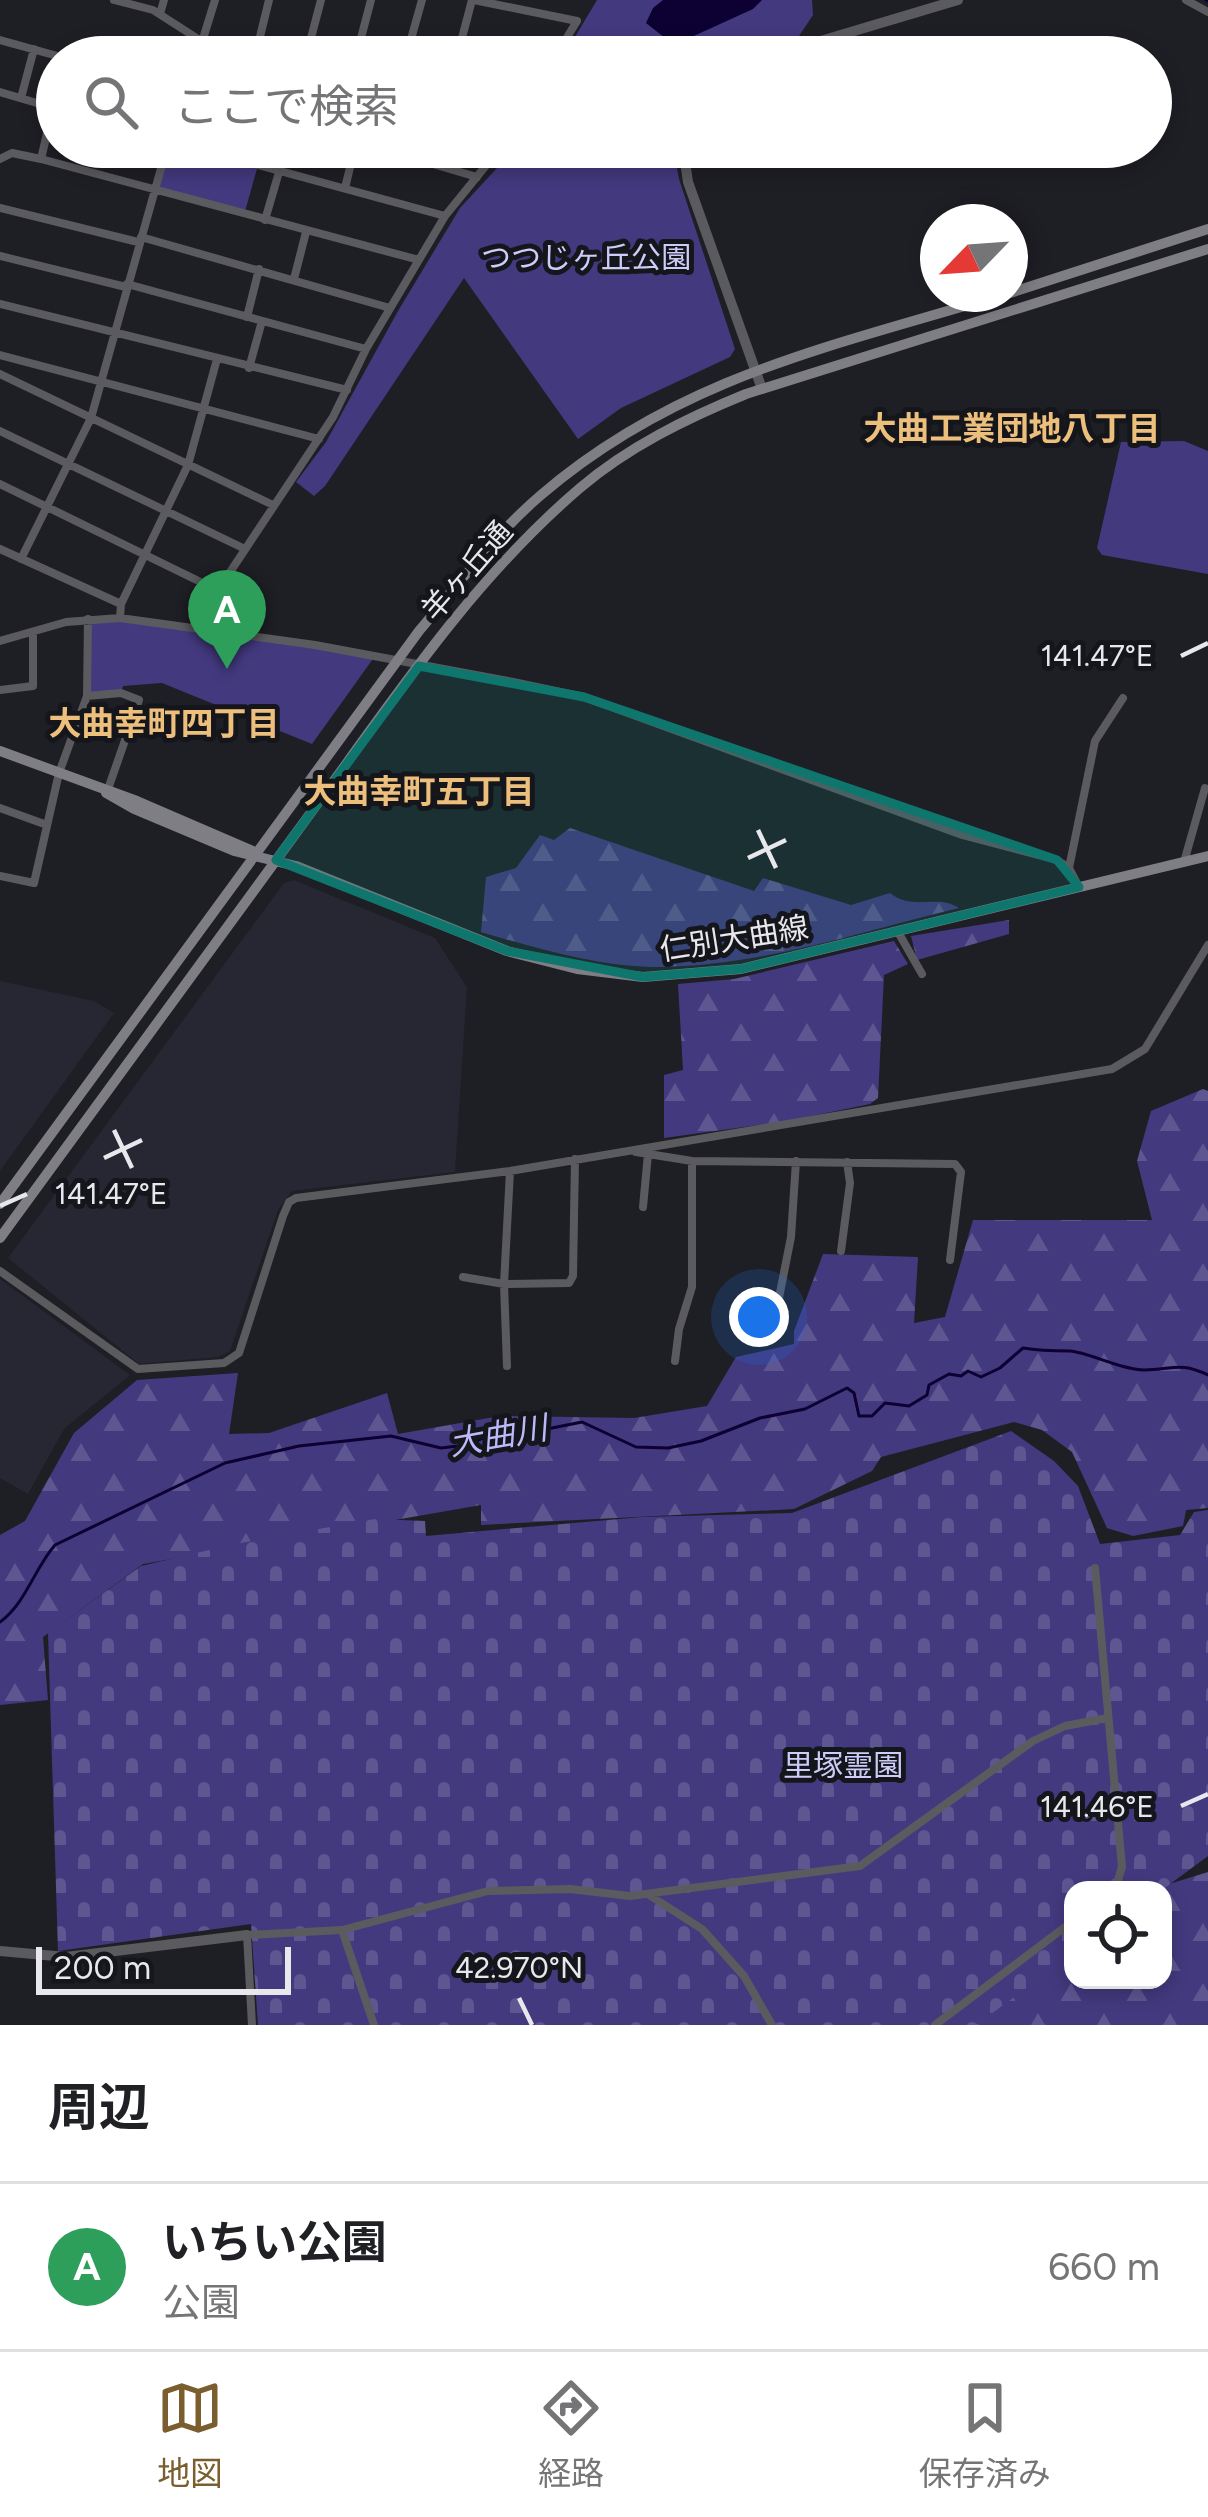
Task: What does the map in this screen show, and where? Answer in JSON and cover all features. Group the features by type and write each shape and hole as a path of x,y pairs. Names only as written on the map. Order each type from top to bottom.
{"main road":[{"name":"羊ヶ丘通","path":"1028,287 1208,229"},
{"name":"羊ヶ丘通","path":"0,1238 419,666 503,563 582,486 677,424 762,389 1208,249"},
{"name":"羊ヶ丘通","path":"0,1204 397,661 487,550 540,496 639,423 711,386 946,312"},
{"name":"仁別大曲線","path":"0,751 234,851 276,860 507,951 643,977 741,968 1208,856"}],"street":[{"path":"113,0 160,14 193,36"},
{"path":"160,14 164,0"},
{"path":"204,36 215,0"},
{"path":"259,36 269,0"},
{"path":"312,36 321,0"},
{"path":"362,36 371,0"},
{"path":"412,36 422,0"},
{"path":"462,36 473,0 577,21 568,36"},
{"path":"837,36 958,0"},
{"path":"1186,0 1208,12"},
{"path":"0,40 34,49 21,98"},
{"path":"0,92 36,103"},
{"path":"0,161 9,149 36,157"},
{"path":"74,168 419,260"},
{"path":"21,559 91,418 160,168"},
{"path":"265,168 445,216"},
{"path":"345,188 350,168"},
{"path":"447,168 478,177"},
{"path":"193,628 319,439 445,216 485,168"},
{"path":"686,168 762,389"},
{"path":"265,220 279,172"},
{"path":"0,208 259,269 389,308"},
{"path":"294,279 306,232"},
{"path":"0,256 366,349"},
{"path":"247,316 259,269"},
{"path":"0,304 347,390"},
{"path":"249,368 262,321"},
{"path":"0,355 319,439"},
{"path":"120,618 122,604 188,465 218,359"},
{"path":"0,374 273,505"},
{"path":"0,431 245,548"},
{"path":"0,484 217,590"},
{"path":"0,549 122,604"},
{"path":"0,641 88,619 120,618 397,661 584,697 962,835 1057,860 1069,868 1079,887"},
{"path":"0,876 34,884 59,773 87,696 88,619"},
{"path":"0,690 33,686 33,632"},
{"path":"87,696 121,693 139,700 106,793"},
{"path":"1069,868 1095,742 1124,698"},
{"path":"1184,862 1204,788"},
{"path":"0,808 47,826"},
{"path":"898,932 922,974"},
{"path":"0,1271 138,1369 224,1363 239,1353 289,1202 510,1171 1112,1070 1145,1049 1208,945"},
{"path":"626,1150 692,1161 955,1164 961,1172 950,1260"},
{"path":"644,1207 648,1154"},
{"path":"463,1277 504,1284 568,1282 573,1276 575,1159"},
{"path":"675,1360 692,1287 692,1161"},
{"path":"776,1313 791,1237 796,1161"},
{"path":"841,1251 848,1162"},
{"path":"507,1366 504,1284 510,1171"},
{"path":"1095,1568 1122,1868 1117,1881"},
{"path":"0,1952 66,1957 247,1935 342,1930 488,1891 648,1894 860,1866 1033,1742 1065,1726 1107,1718"},
{"path":"648,1894 703,1929 744,1976 772,2025"},
{"path":"934,2025 1064,1928"},
{"path":"342,1930 374,2025"},
{"path":"247,1935 253,2025"}],"highlighted area":[{"path":"419,666 584,697 1057,860 1079,887 741,969 643,977 507,951 276,860"}],"shaded area":[{"path":"663,0 762,0 753,9 694,36 663,36 646,23"},
{"path":"294,880 435,938 467,987 455,1172 292,1191 278,1210 230,1351 218,1357 139,1364 8,1258 284,883"},
{"path":"0,981 94,1001 114,1013 0,1171"},
{"path":"0,1279 130,1375 64,1429 28,1494 0,1478"}],"green space":[{"path":"597,0 812,0 813,15 799,36 576,36"},
{"path":"161,168 257,168 244,215 154,190"},
{"name":"つつじヶ丘公園","path":"497,168 677,168 735,349 730,357 621,408 578,439 464,278 314,496 296,482 326,442 460,208"},
{"path":"1184,441 1208,451 1208,574 1102,555 1097,548 1121,442"},
{"path":"120,618 375,656 312,744 162,683 123,686 121,693 87,696 88,619"},
{"path":"570,828 754,891 763,878 851,905 890,893 908,901 942,902 959,908 807,947 691,966 609,963 481,932 486,877 516,868 540,835 554,840"},
{"path":"1009,920 1009,934 917,960 911,936"},
{"path":"894,941 908,964 884,975 878,1098 870,1104 787,1121 664,1138 664,1075 683,1070 678,984 734,979"},
{"path":"1208,1091 1208,1508 1186,1510 1183,1526 1133,1536 1107,1528 1072,1452 1042,1430 1014,1422 881,1457 872,1471 794,1509 481,1525 481,1505 143,1564 43,1637 48,1700 0,1705 0,1535 25,1521 74,1433 137,1380 238,1373 229,1434 269,1433 387,1393 398,1434 500,1416 634,1418 707,1406 736,1357 794,1344 794,1331 823,1254 918,1257 914,1323 945,1317 973,1220 1152,1220 1137,1161 1151,1111"},
{"name":"里塚霊園","path":"1011,1431 1054,1461 1078,1486 1100,1544 1180,1535 1194,1512 1208,1510 1208,1856 1172,1883 1064,1881 1064,1961 976,2025 258,2025 251,1924 58,1951 48,1633 141,1566 375,1519 425,1521 426,1536 642,1517 792,1513"},
{"path":"1208,1872 1208,2025 970,2025 1064,1952 1064,1989 1172,1989 1172,1883"}],"waterway":[{"name":"大曲川","path":"0,1622 17,1605 55,1545 225,1463 299,1446 391,1436 441,1448 466,1445 505,1429 547,1429 582,1422 636,1447 668,1448 760,1418 805,1409 847,1388 854,1393 859,1416 872,1416 885,1403 909,1406 927,1395 929,1385 949,1374 961,1376 968,1371 981,1377 1023,1348 1077,1352 1135,1369 1183,1367 1208,1375"}],"place":[{"name":"いちい公園","path":"227,669"}],"district":[{"name":"大曲工業団地八丁目","path":"1012,428"},
{"name":"大曲幸町四丁目","path":"164,723"},
{"name":"大曲幸町五丁目","path":"419,791"}]}
